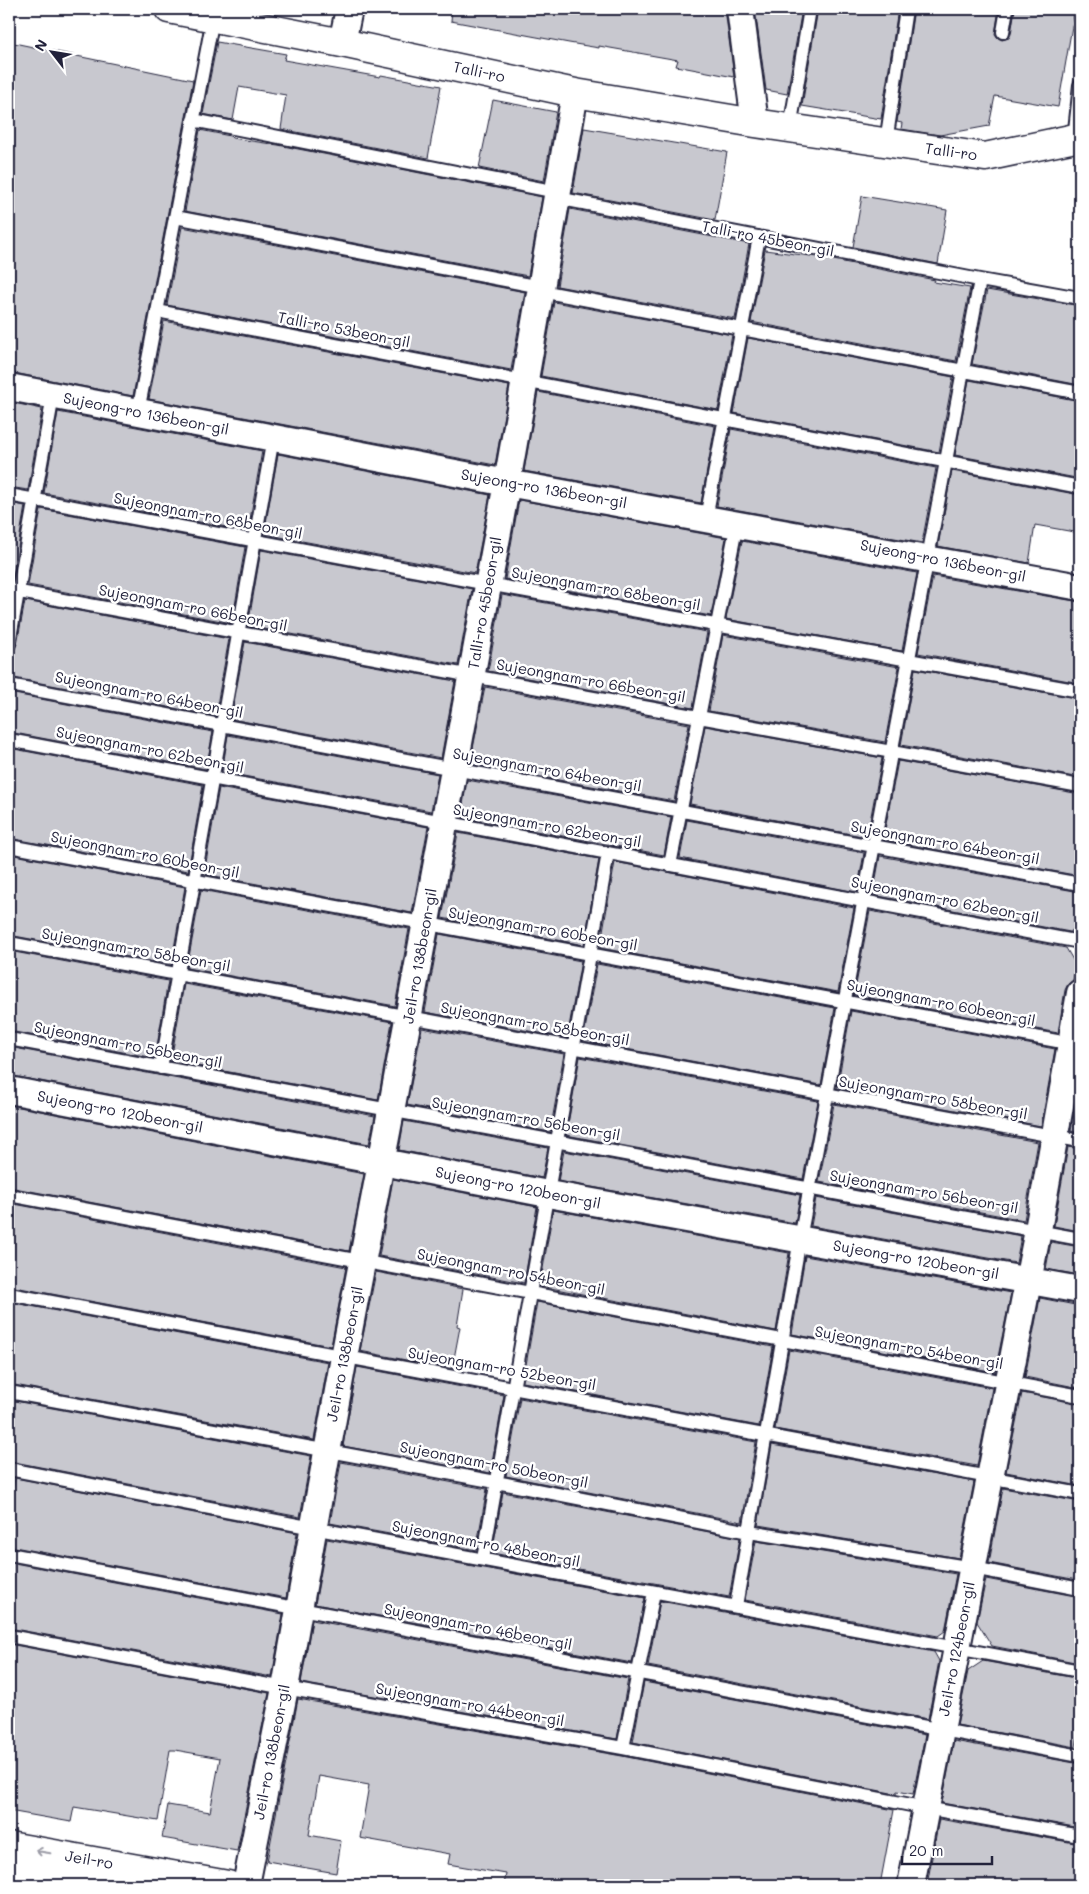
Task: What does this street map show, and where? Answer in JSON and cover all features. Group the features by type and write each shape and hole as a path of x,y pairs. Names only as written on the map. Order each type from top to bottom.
{"main road":[{"name":"Talli-ro","path":"169,9 342,43 575,93 755,123 985,157 1077,138"},
{"name":"Jeil-ro","path":"9,1846 228,1885"},
{"name":"Jeil-ro","path":"9,1866 109,1885"}],"street":[{"path":"342,43 349,9"},
{"path":"740,9 755,123"},
{"name":"Talli-ro 45beon-gil","path":"445,823 575,93"},
{"name":"Sujeong-ro 136beon-gil","path":"9,387 507,483 737,523 1080,587"},
{"name":"Jeil-ro 138beon-gil","path":"246,1885 285,1688 344,1356 380,1162 392,1111 445,823"},
{"name":"Jeil-ro 124beon-gil","path":"911,1885 1038,1230 1054,1136 1076,1045 1080,993"},
{"name":"Sujeong-ro 120beon-gil","path":"9,1090 548,1194 1080,1290"}],"lane":[{"path":"790,128 810,9"},
{"path":"886,142 906,9"},
{"path":"1003,32 1007,9"},
{"path":"138,412 213,18"},
{"name":"Talli-ro","path":"1077,138 1080,85"},
{"path":"193,120 557,195"},
{"name":"Talli-ro 45beon-gil","path":"557,195 759,237 1080,298"},
{"path":"175,217 742,329 1080,393"},
{"path":"706,518 759,237"},
{"path":"736,1606 800,1238 811,1188 844,1002 980,280"},
{"name":"Talli-ro 53beon-gil","path":"157,311 525,382"},
{"path":"525,382 1080,487"},
{"path":"9,643 13,591 34,500 53,396"},
{"path":"161,1068 273,438"},
{"name":"Sujeongnam-ro 68beon-gil","path":"9,495 716,626 1080,691"},
{"path":"670,865 737,523"},
{"name":"Sujeongnam-ro 66beon-gil","path":"13,591 1080,786"},
{"name":"Sujeongnam-ro 64beon-gil","path":"9,685 1080,884"},
{"name":"Sujeongnam-ro 62beon-gil","path":"9,740 1080,942"},
{"name":"Sujeongnam-ro 60beon-gil","path":"9,846 1076,1045"},
{"path":"483,1559 608,854"},
{"name":"Sujeongnam-ro 58beon-gil","path":"9,943 574,1047 827,1096 1054,1136"},
{"name":"Sujeongnam-ro 56beon-gil","path":"9,1040 1038,1230"},
{"path":"1054,1136 1080,1141"},
{"name":"Sujeongnam-ro 54beon-gil","path":"9,1195 1008,1382"},
{"path":"1038,1230 1080,1239"},
{"name":"Sujeongnam-ro 52beon-gil","path":"9,1294 990,1476"},
{"path":"1008,1382 1080,1396"},
{"name":"Sujeongnam-ro 50beon-gil","path":"9,1392 327,1450 749,1532 973,1568"},
{"name":"Sujeongnam-ro 48beon-gil","path":"9,1470 1080,1671"},
{"path":"990,1476 1080,1494"},
{"name":"Sujeongnam-ro 46beon-gil","path":"9,1554 941,1730"},
{"name":"Jeil-ro 124beon-gil","path":"973,1568 1080,1589"},
{"path":"623,1748 654,1592"},
{"name":"Sujeongnam-ro 44beon-gil","path":"9,1636 285,1688 623,1748 926,1808"},
{"name":"Jeil-ro 124beon-gil","path":"941,1730 1080,1756"},
{"path":"926,1808 1080,1836"}],"building":[{"path":"452,9 725,9 734,77 676,66 678,60 599,46 599,48 569,43 451,21"},
{"path":"755,9 802,9 787,94 766,90"},
{"path":"818,9 898,9 881,119 802,106"},
{"path":"914,9 999,9 995,34 1002,40 1009,38 1011,34 1015,9 1075,9 1058,107 995,96 989,126 940,135 901,129 902,123 897,122"},
{"path":"9,42 193,80 133,396 9,372"},
{"path":"217,42 286,54 284,60 441,86 428,158 281,129 286,95 239,87 233,120 203,114"},
{"path":"493,100 556,112 544,181 479,168"},
{"path":"584,128 727,152 715,220 573,193"},
{"path":"200,130 232,138 278,145 542,197 528,276 185,211"},
{"path":"862,196 947,210 938,264 853,247"},
{"path":"570,209 749,244 735,319 557,286"},
{"path":"182,227 525,292 511,370 167,305"},
{"path":"765,250 818,257 970,288 956,361 751,322"},
{"path":"987,290 1080,306 1080,385 972,364"},
{"path":"554,302 732,335 718,410 541,376"},
{"path":"164,321 509,386 495,465 149,399"},
{"path":"748,338 953,377 939,452 734,413"},
{"path":"969,380 1080,401 1080,455 1076,478 955,455"},
{"path":"538,392 715,426 701,503 524,471"},
{"path":"9,402 42,409 28,490 9,487"},
{"path":"58,412 262,451 248,531 44,493"},
{"path":"731,429 936,468 922,543 717,506"},
{"path":"278,454 490,495 475,573 264,534"},
{"path":"952,471 1080,495 1080,533 1035,525 1029,563 938,546"},
{"path":"519,500 726,538 711,616 505,579"},
{"path":"9,503 25,506 12,582 9,582"},
{"path":"41,509 245,547 232,623 28,585"},
{"path":"742,541 917,573 902,651 726,619"},
{"path":"261,550 472,589 458,665 248,626"},
{"path":"933,576 1080,602 1080,683 918,653"},
{"path":"502,595 707,632 693,708 488,671"},
{"path":"25,601 229,639 215,716 9,677 9,651 15,649 17,644"},
{"path":"723,635 899,667 885,742 709,711"},
{"path":"245,642 455,681 441,758 231,719"},
{"path":"915,669 1080,699 1080,778 901,745"},
{"path":"485,687 689,724 674,801 470,764"},
{"path":"9,693 213,732 206,769 9,732"},
{"path":"705,726 882,758 867,837 690,804"},
{"path":"228,735 438,774 431,811 222,772"},
{"path":"9,748 203,785 188,871 9,838"},
{"path":"898,761 1080,794 1080,876 883,840"},
{"path":"467,780 671,817 664,855 461,817"},
{"path":"219,788 428,827 412,913 204,874"},
{"path":"687,820 864,853 857,892 680,858"},
{"path":"458,833 599,859 584,945 442,918"},
{"path":"9,854 185,887 171,965 9,935"},
{"path":"880,856 1080,892 1080,924 1070,932 873,895"},
{"path":"615,862 854,908 838,992 600,948"},
{"path":"201,890 409,929 395,1006 187,968"},
{"path":"870,911 1066,948 1076,965 1073,980 1065,990 1058,1033 854,995"},
{"path":"439,934 581,961 567,1038 425,1012"},
{"path":"9,951 168,981 155,1058 9,1031"},
{"path":"597,964 835,1008 821,1085 583,1041"},
{"path":"184,984 392,1022 378,1100 171,1061"},
{"path":"851,1011 1055,1049 1041,1126 837,1088"},
{"path":"422,1028 564,1054 550,1132 407,1105"},
{"path":"9,1047 375,1116 369,1144 9,1075"},
{"path":"580,1057 818,1101 803,1179 566,1135"},
{"path":"1080,1078 1080,1133 1071,1131"},
{"path":"834,1104 1038,1142 1024,1220 819,1182"},
{"path":"9,1105 364,1174 349,1251 9,1187"},
{"path":"404,1121 548,1148 542,1178 399,1150"},
{"path":"1068,1147 1080,1149 1080,1231 1054,1226"},
{"path":"564,1151 800,1195 795,1223 558,1181"},
{"path":"393,1179 537,1207 524,1283 379,1256"},
{"path":"816,1198 1021,1236 1016,1263 811,1226"},
{"path":"9,1203 346,1267 331,1346 9,1286"},
{"path":"553,1210 789,1253 776,1331 540,1286"},
{"path":"1051,1242 1080,1247 1080,1275 1046,1269"},
{"path":"805,1256 1011,1293 995,1372 792,1334"},
{"path":"376,1272 463,1289 457,1326 460,1327 452,1369 360,1351"},
{"path":"1040,1298 1080,1306 1080,1388 1025,1377"},
{"path":"9,1302 328,1362 314,1440 9,1384"},
{"path":"537,1302 773,1347 759,1426 523,1382"},
{"path":"789,1350 992,1388 977,1466 775,1429"},
{"path":"357,1367 504,1395 490,1473 343,1446"},
{"path":"1022,1393 1080,1404 1080,1486 1006,1472"},
{"path":"520,1398 756,1442 742,1522 506,1476"},
{"path":"9,1400 311,1456 300,1517 9,1461"},
{"path":"772,1445 974,1482 959,1558 758,1525"},
{"path":"341,1462 487,1489 476,1550 330,1523"},
{"path":"15,1478 297,1533 286,1598 9,1546 9,1515"},
{"path":"1003,1488 1080,1502 1080,1560 1077,1580 989,1563"},
{"path":"503,1492 740,1538 729,1597 492,1553"},
{"path":"327,1539 645,1598 632,1663 315,1604"},
{"path":"756,1541 956,1574 945,1631 938,1636 745,1600"},
{"path":"9,1562 283,1614 272,1677 9,1628"},
{"path":"986,1579 1080,1597 1080,1663 992,1646 977,1622"},
{"path":"660,1601 934,1652 939,1661 928,1719 648,1666"},
{"path":"312,1620 628,1679 617,1739 301,1683"},
{"path":"9,1644 269,1693 237,1851 162,1838 168,1805 210,1812 220,1758 175,1750 170,1750 158,1821 74,1807 71,1822 9,1811"},
{"path":"983,1661 1080,1679 1080,1721 1076,1747 957,1725 968,1671"},
{"path":"644,1682 925,1735 913,1794 897,1791 896,1794 633,1742"},
{"path":"298,1699 622,1756 894,1810 880,1885 504,1885 506,1874 448,1864 450,1854 360,1838 369,1785 319,1776 309,1835 341,1841 336,1873 267,1861"},
{"path":"954,1741 1080,1764 1080,1828 942,1803"},
{"path":"939,1819 1080,1844 1080,1885 927,1885"}]}
